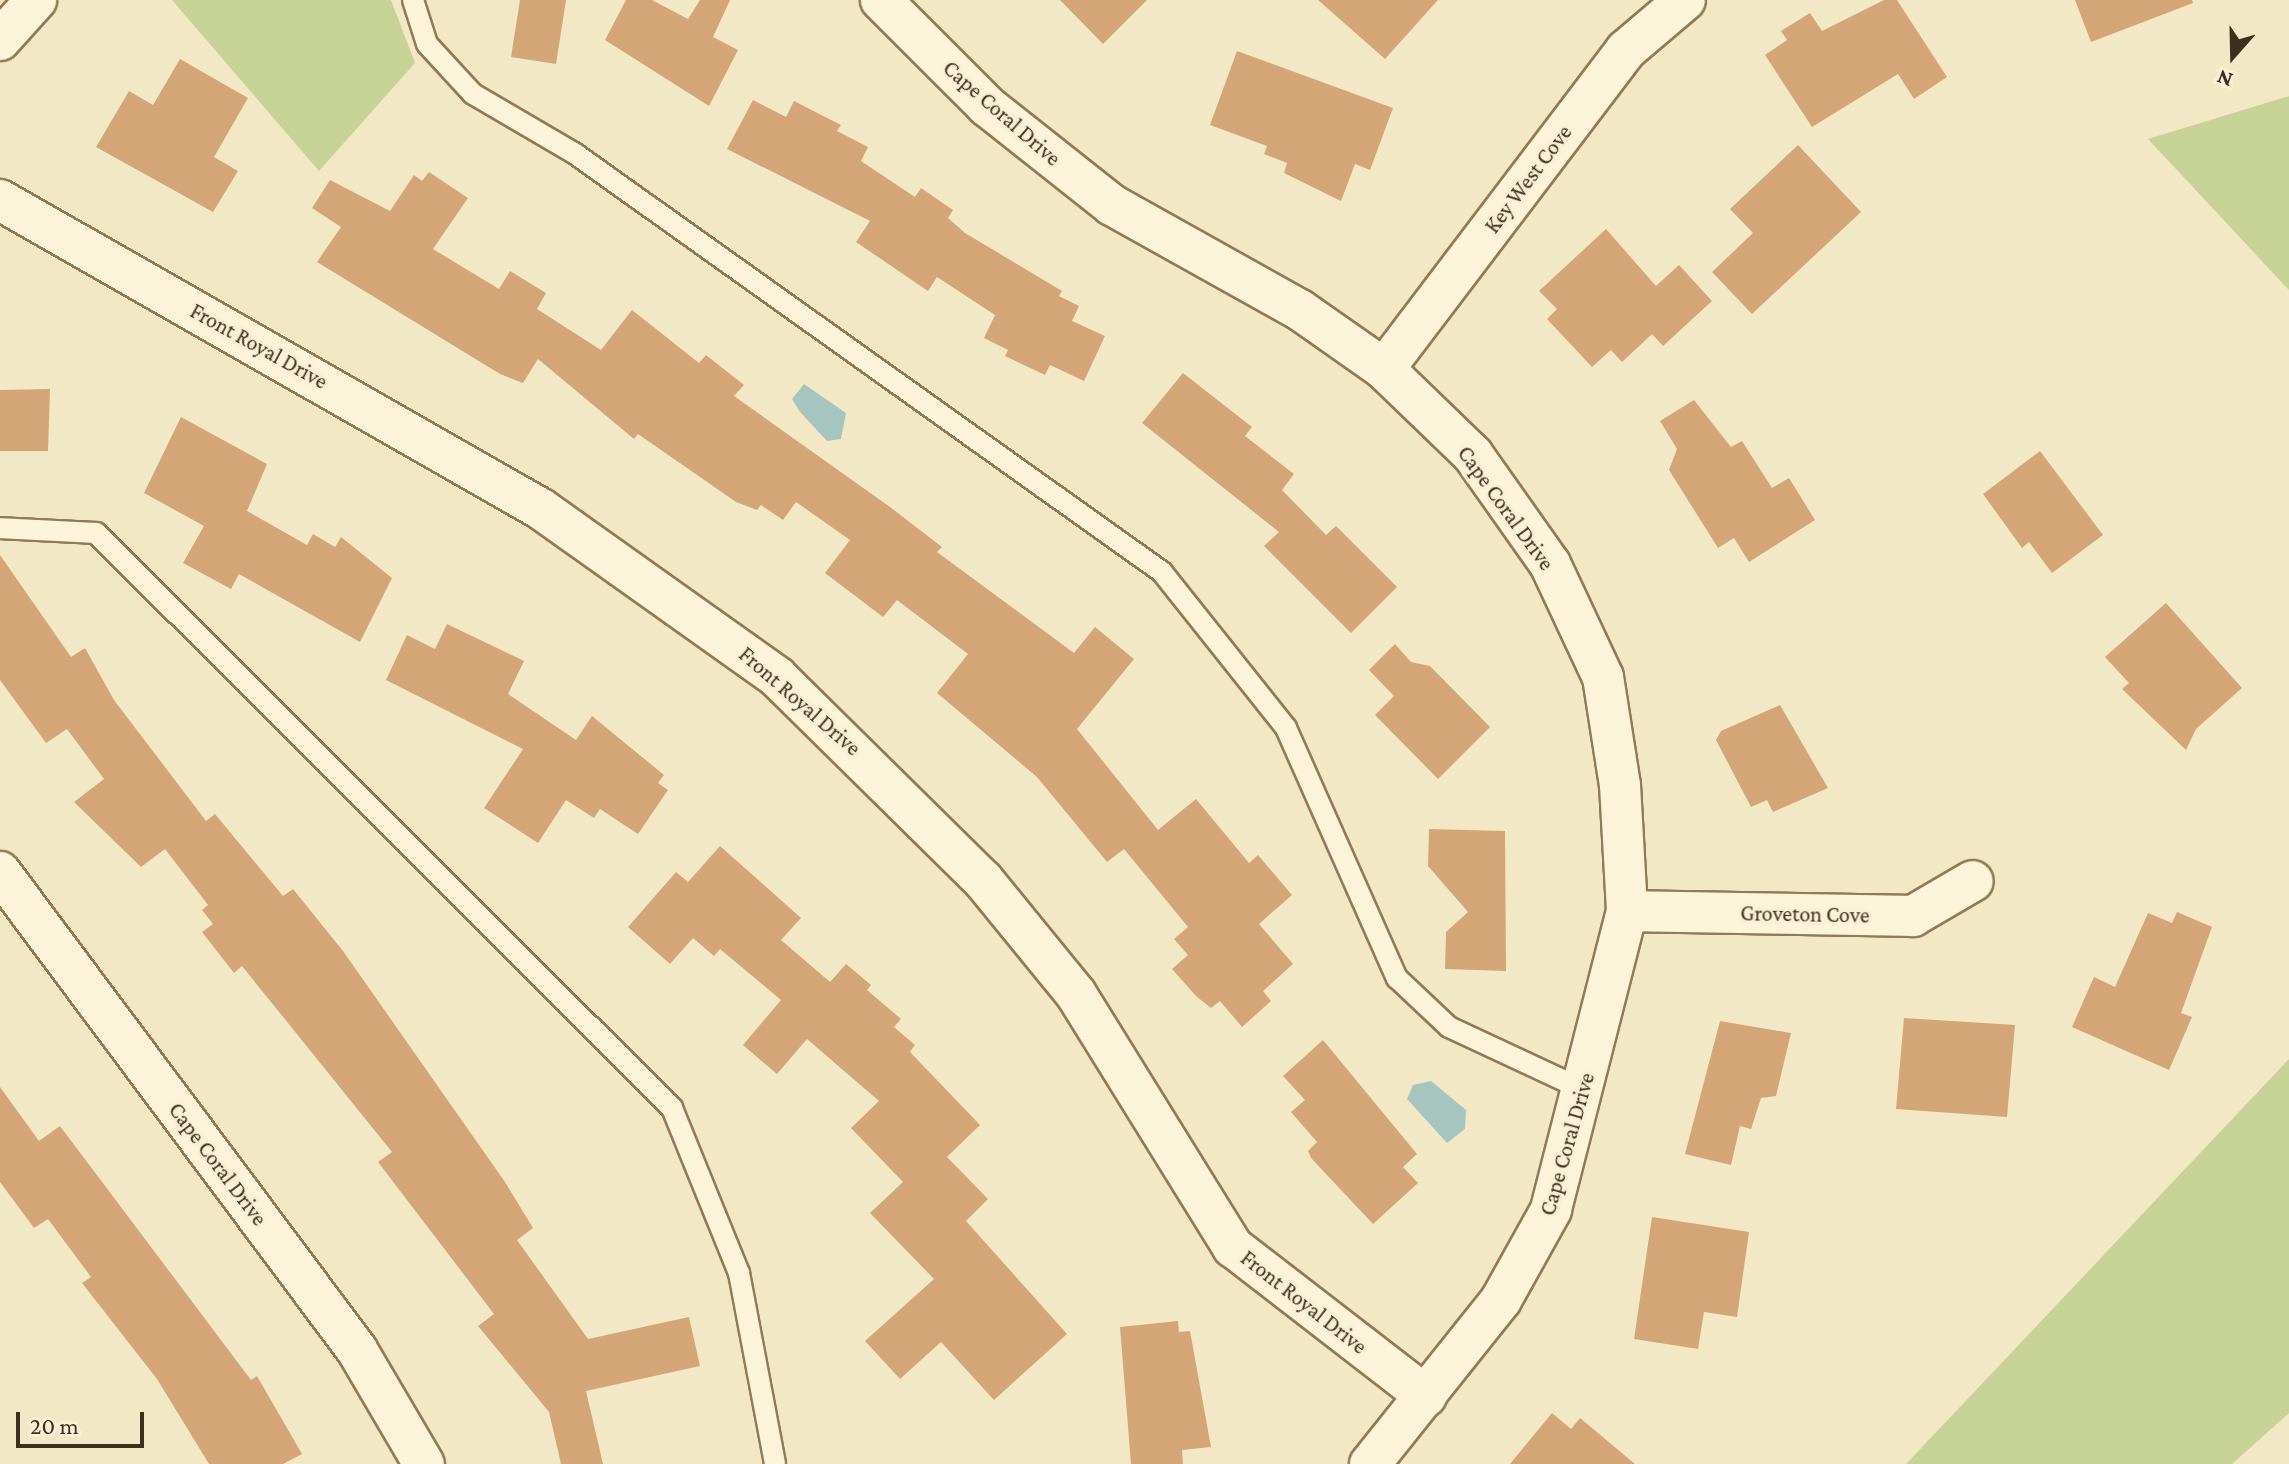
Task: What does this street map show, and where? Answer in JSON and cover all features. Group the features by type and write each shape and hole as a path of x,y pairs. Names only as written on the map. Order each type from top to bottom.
{"street":[{"path":"0,40 36,0"},
{"name":"Key West Cove","path":"1384,369 1626,50 1685,0"},
{"name":"Cape Coral Drive","path":"898,5 987,106 1112,205 1300,310 1384,369 1473,455 1550,564 1603,677 1620,785 1627,911 1584,1090 1551,1210 1501,1300 1370,1464"},
{"name":"Front Royal Drive","path":"0,200 541,509 777,677 973,870 1076,994 1233,1247 1426,1396"},
{"name":"Cape Coral Drive","path":"0,872 357,1350 424,1464"},
{"name":"Groveton Cove","path":"1627,911 1913,916 1973,881"}],"lane":[{"path":"413,0 427,44 473,94 574,153 1162,572 1286,728 1397,978 1449,1027 1584,1090"},
{"path":"0,528 96,533 672,1108 739,1273 775,1464"}],"green space":[{"path":"172,0 391,0 415,63 319,171"},
{"path":"2289,96 2289,290 2148,139"},
{"path":"2289,1059 2289,1413 2232,1464 1906,1464"}],"water":[{"path":"804,384 846,413 841,439 827,441 800,412 792,399"},
{"path":"1431,1081 1466,1110 1465,1129 1447,1143 1407,1099 1413,1085"}],"building":[{"path":"520,0 566,0 556,64 511,57"},
{"path":"626,0 652,0 688,19 700,0 730,0 713,37 738,50 709,106 605,40"},
{"path":"1060,0 1147,0 1103,44"},
{"path":"1318,0 1438,0 1385,59"},
{"path":"1884,0 1897,0 1947,77 1914,99 1898,74 1812,127 1765,55 1787,40 1781,31 1810,13 1822,31"},
{"path":"2075,0 2192,0 2193,3 2091,42"},
{"path":"1237,51 1393,108 1370,170 1355,164 1341,201 1284,173 1287,163 1264,154 1267,146 1210,125"},
{"path":"180,59 248,98 214,157 238,171 213,212 96,147 129,91 153,105"},
{"path":"753,100 786,117 794,101 841,125 837,131 868,147 861,161 915,197 921,188 953,210 948,218 965,233 1062,291 1059,296 1079,306 1072,321 1105,336 1084,381 1050,365 1045,375 1005,356 1008,350 984,338 995,315 937,277 928,291 856,242 870,221 727,149"},
{"path":"1798,145 1861,212 1752,314 1712,272 1753,233 1730,209"},
{"path":"429,172 468,198 433,249 499,289 510,271 546,293 537,309 601,350 632,310 699,363 706,355 744,385 734,396 890,507 942,547 937,552 1074,653 1095,627 1134,659 1077,729 1158,830 1196,799 1249,863 1258,855 1292,895 1259,924 1293,964 1263,991 1271,1001 1242,1027 1220,1001 1211,1008 1196,996 1172,969 1188,955 1174,939 1188,927 1124,849 1107,862 1037,777 937,693 968,654 897,600 883,617 825,573 850,540 796,502 783,520 761,505 757,510 736,502 638,434 634,439 538,359 523,383 500,374 317,262 341,227 312,208 330,180 390,211 414,175 422,181"},
{"path":"1606,229 1656,286 1679,265 1712,301 1663,346 1652,334 1622,362 1611,350 1592,367 1547,319 1557,309 1539,291"},
{"path":"1183,373 1252,427 1245,436 1294,474 1282,490 1326,535 1336,526 1397,587 1351,633 1264,546 1279,532 1142,423"},
{"path":"50,389 48,451 0,451 0,390"},
{"path":"1694,400 1731,447 1742,441 1772,488 1789,478 1815,520 1749,562 1734,538 1718,548 1669,470 1677,449 1660,421"},
{"path":"181,417 267,464 247,511 307,545 313,534 335,547 341,537 392,578 360,642 239,574 231,589 183,563 204,526 144,493"},
{"path":"2040,451 2103,535 2052,573 2029,542 2022,548 1983,494"},
{"path":"0,555 71,657 85,648 114,700 206,821 215,814 283,896 293,889 343,951 505,1182 533,1228 517,1240 588,1339 689,1317 700,1366 586,1391 603,1464 561,1464 549,1412 478,1326 494,1314 378,1162 392,1152 242,966 234,973 202,932 213,924 202,910 208,905 165,849 141,867 74,802 104,779 67,729 46,743 0,680"},
{"path":"2166,603 2242,688 2196,729 2186,750 2122,689 2129,683 2105,657"},
{"path":"447,624 524,661 508,694 576,740 592,716 664,775 658,783 668,790 638,834 600,809 594,818 566,800 538,843 484,808 523,749 386,680 407,635 435,649"},
{"path":"1395,644 1411,662 1430,666 1490,727 1438,779 1375,715 1394,696 1369,670"},
{"path":"1780,705 1828,788 1773,812 1767,800 1751,807 1716,740 1721,731"},
{"path":"1429,829 1505,831 1506,971 1445,969 1446,932 1468,912 1428,866"},
{"path":"720,846 801,918 781,940 830,982 846,964 871,985 867,990 901,1019 894,1027 915,1045 910,1052 980,1125 947,1157 988,1199 966,1221 1067,1334 994,1400 941,1342 900,1379 865,1341 934,1279 870,1213 903,1182 851,1128 879,1101 807,1039 777,1074 743,1045 781,1000 720,949 714,956 693,938 670,964 628,927 676,872 688,882"},
{"path":"2177,912 2212,927 2181,1013 2192,1017 2169,1070 2072,1027 2094,977 2115,987 2148,913 2172,923"},
{"path":"1904,1018 2015,1025 2007,1117 1896,1109"},
{"path":"1720,1021 1791,1033 1776,1096 1761,1098 1751,1129 1740,1126 1731,1165 1685,1154"},
{"path":"1323,1040 1417,1154 1403,1167 1418,1183 1373,1224 1311,1158 1308,1151 1317,1142 1291,1112 1305,1100 1283,1076"},
{"path":"0,1087 39,1141 60,1126 251,1380 257,1376 302,1454 283,1464 209,1464 157,1379 82,1283 91,1277 48,1219 34,1228 0,1182"},
{"path":"1652,1217 1749,1232 1737,1317 1704,1312 1698,1349 1634,1339"},
{"path":"1178,1321 1179,1332 1190,1331 1211,1447 1182,1450 1183,1464 1131,1464 1120,1327"},
{"path":"1552,1413 1571,1429 1580,1418 1635,1464 1510,1464"}]}
